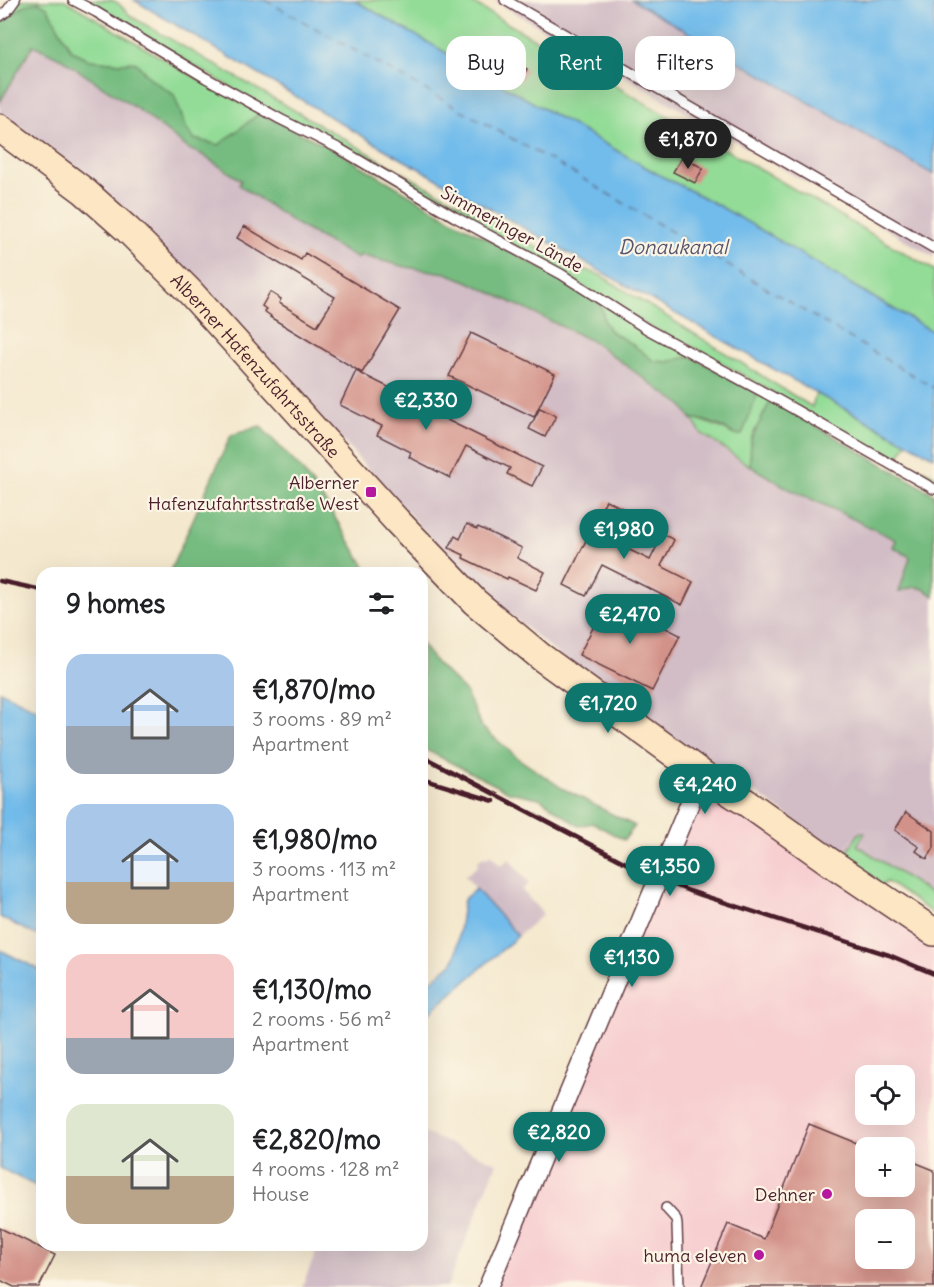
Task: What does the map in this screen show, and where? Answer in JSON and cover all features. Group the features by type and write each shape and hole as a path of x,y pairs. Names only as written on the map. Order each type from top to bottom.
{"street":[{"name":"Alberner Hafenzufahrtsstraße","path":"0,128 84,191 128,230 190,292 397,521 475,602 541,657 702,774 934,932"},
{"path":"488,1287 702,774"}],"lane":[{"path":"0,16 15,0"},
{"name":"Simmeringer Lände","path":"73,0 206,78 340,149 455,217 561,274 647,329 934,489"},
{"path":"505,0 934,248"},
{"path":"666,1208 676,1219 677,1225 679,1287"}],"shaded area":[{"path":"493,0 632,0 694,36 635,36 635,83 623,76 623,36 555,36"},
{"path":"32,45 62,59 139,110 189,149 201,154 241,180 239,185 298,225 358,259 360,255 406,267 446,273 467,281 594,342 682,405 701,433 738,459 791,490 897,540 910,557 900,592 917,587 927,590 934,596 934,901 887,882 845,856 715,764 656,726 647,714 628,701 618,700 583,675 478,588 348,447 93,183 0,113 0,102"},
{"path":"735,60 934,175 934,257 647,90 735,90"},
{"path":"702,774 934,932 934,1287 488,1287"},
{"path":"491,854 501,866 509,859 529,883 522,890 543,914 518,936 465,876 479,865 477,862 484,856 486,858"},
{"path":"428,1134 497,1163 447,1287 302,1287 317,1251 428,1251"}],"green space":[{"path":"21,0 65,0 175,66 260,113 219,145 194,139 186,128 174,95 151,79 135,62 89,60 71,50 47,7 2,21"},
{"path":"82,0 112,0 118,3 132,17 424,185 479,213 534,246 568,263 600,275 812,407 816,393 907,443 898,458 934,475 934,485 699,350 648,326 526,252 249,98"},
{"path":"354,0 467,0 538,41 538,90 623,90 934,270 934,332 732,213 661,176 511,90 526,90 526,36 446,36 446,53"},
{"path":"39,2 47,7 71,50 89,60 135,62 151,79 174,95 186,128 194,139 219,145 260,113 333,149 449,218 600,303 604,321 610,331 654,361 668,362 691,356 758,393 742,435 713,423 691,418 682,405 594,342 467,281 446,273 406,267 360,255 358,259 298,225 239,185 241,180 201,154 189,149 139,110 62,59 33,45 0,102 0,23 25,5"},
{"path":"600,303 691,356 668,362 654,361 610,331 604,321"},
{"path":"758,393 771,400 751,439 750,466 701,433 691,418 724,429 734,435"},
{"path":"771,400 934,494 934,596 917,587 899,592 910,557 893,547 896,540 791,490 750,466 751,439"},
{"path":"260,426 301,469 324,500 365,567 172,567 231,435"},
{"path":"428,652 465,691 482,727 519,759 562,788 635,826 624,840 593,823 579,826 539,798 509,792 428,751"},
{"path":"859,833 865,833 857,845 934,896 934,914 887,882 882,885 845,856"}],"water":[{"name":"Donaukanal","path":"134,0 354,0 446,53 446,90 511,90 661,176 732,213 934,332 934,457 816,393 379,146"},
{"path":"632,0 934,0 934,175 735,60 735,36 694,36"},
{"path":"0,691 36,709 36,935 0,917"},
{"path":"476,889 518,936 428,1014 428,984 453,962 465,898"},
{"path":"0,950 36,968 36,1186 0,1168"}],"building":[{"path":"682,157 703,168 695,183 673,172"},
{"path":"244,226 301,260 305,253 400,310 362,373 270,317 264,311 266,309 262,306 270,292 281,299 279,303 317,326 335,297 237,238"},
{"path":"471,333 555,374 534,417 449,376"},
{"path":"356,371 432,409 431,412 542,467 532,486 507,474 510,468 466,446 450,478 409,457 411,452 377,435 382,426 340,405"},
{"path":"540,408 556,416 545,437 529,429"},
{"path":"606,500 628,511 613,542 650,560 663,534 674,540 661,566 693,582 682,605 602,565 586,596 564,585"},
{"path":"467,524 522,548 517,558 545,572 536,590 463,558 464,555 449,548 455,536 460,539"},
{"path":"608,599 680,635 652,691 579,655"},
{"path":"906,812 934,831 934,848 927,859 916,851 919,847 895,830"},
{"path":"809,1124 855,1143 855,1197 915,1197 915,1162 934,1170 934,1287 701,1287 728,1224 764,1239"},
{"path":"0,1228 36,1246 36,1251 47,1251 55,1255 39,1287 14,1287 0,1280"}],"ferry route":[{"path":"265,0 568,170 934,388"}],"railway":[{"path":"0,581 36,589"},
{"path":"428,759 639,870 689,891 889,955 934,974"},
{"path":"428,781 494,801"}],"place":[{"name":"Alberner Hafenzufahrtsstraße West","path":"371,492"},
{"name":"Dehner","path":"827,1194"},
{"name":"huma eleven","path":"759,1255"}]}
